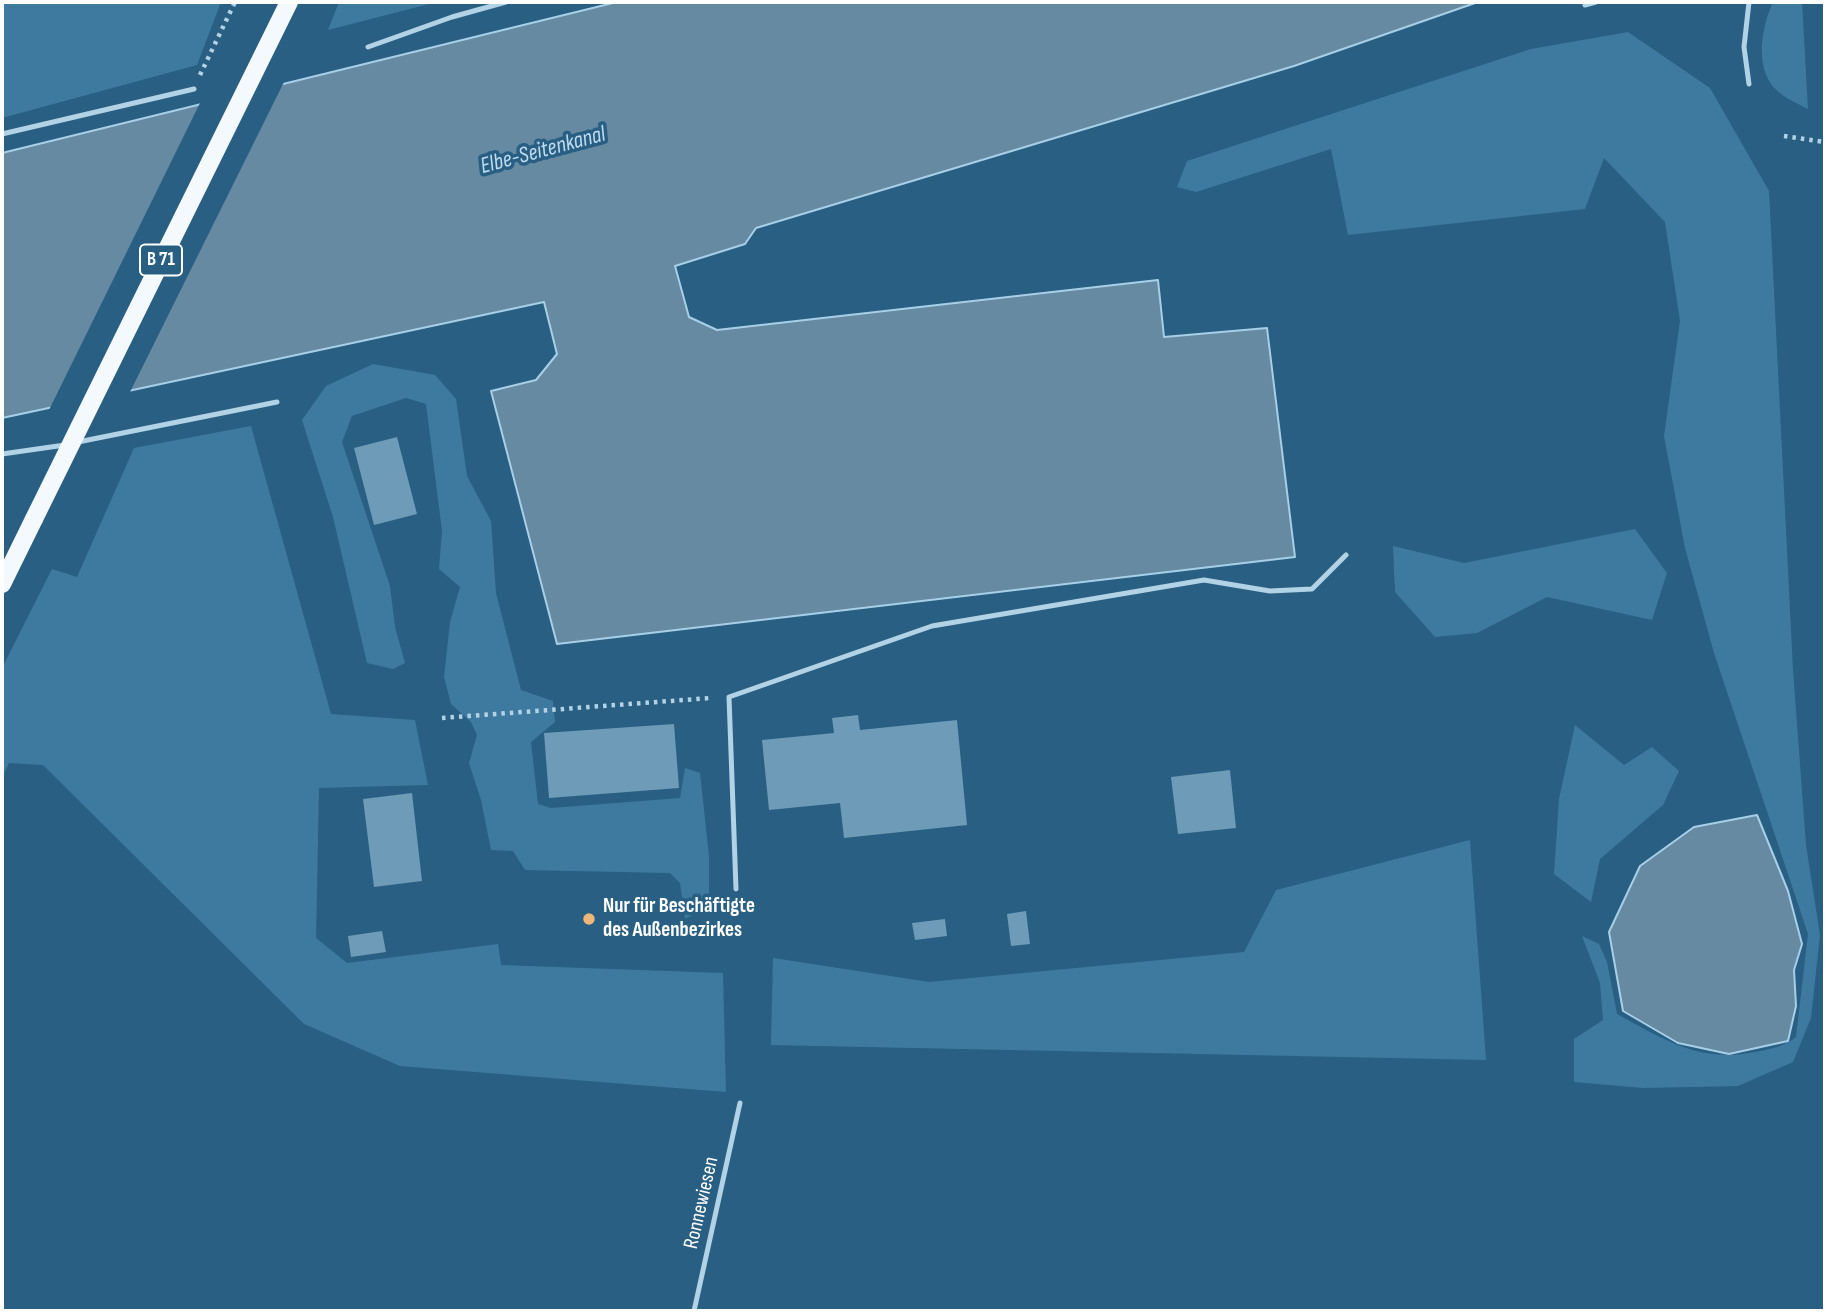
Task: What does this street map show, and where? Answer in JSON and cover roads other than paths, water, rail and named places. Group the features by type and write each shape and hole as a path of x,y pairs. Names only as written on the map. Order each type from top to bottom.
{"main road":[{"name":"B 71","path":"2,584 289,2"}],"lane":[{"path":"368,47 453,16 506,2"},
{"path":"1586,5 1596,2"},
{"path":"1749,2 1744,47 1749,85"},
{"path":"2,134 194,89"},
{"path":"2,454 58,446 277,402"},
{"path":"736,889 729,697 932,626 1205,580 1270,591 1312,589 1346,555"},
{"name":"Ronnewiesen","path":"694,1311 740,1102"}],"water":[{"name":"Elbe-Seitenkanal","path":"617,2 1478,2 1294,66 756,228 745,244 675,266 689,317 717,330 1158,280 1164,337 1267,328 1295,557 557,644 491,391 536,380 557,354 544,302 2,418 2,153"},
{"path":"1757,815 1788,891 1802,944 1794,970 1796,1006 1788,1041 1729,1054 1678,1043 1623,1011 1609,932 1640,866 1694,827"}],"place":[{"name":"Nur für Beschäftigte des Außenbezirkes","path":"589,919"}]}
